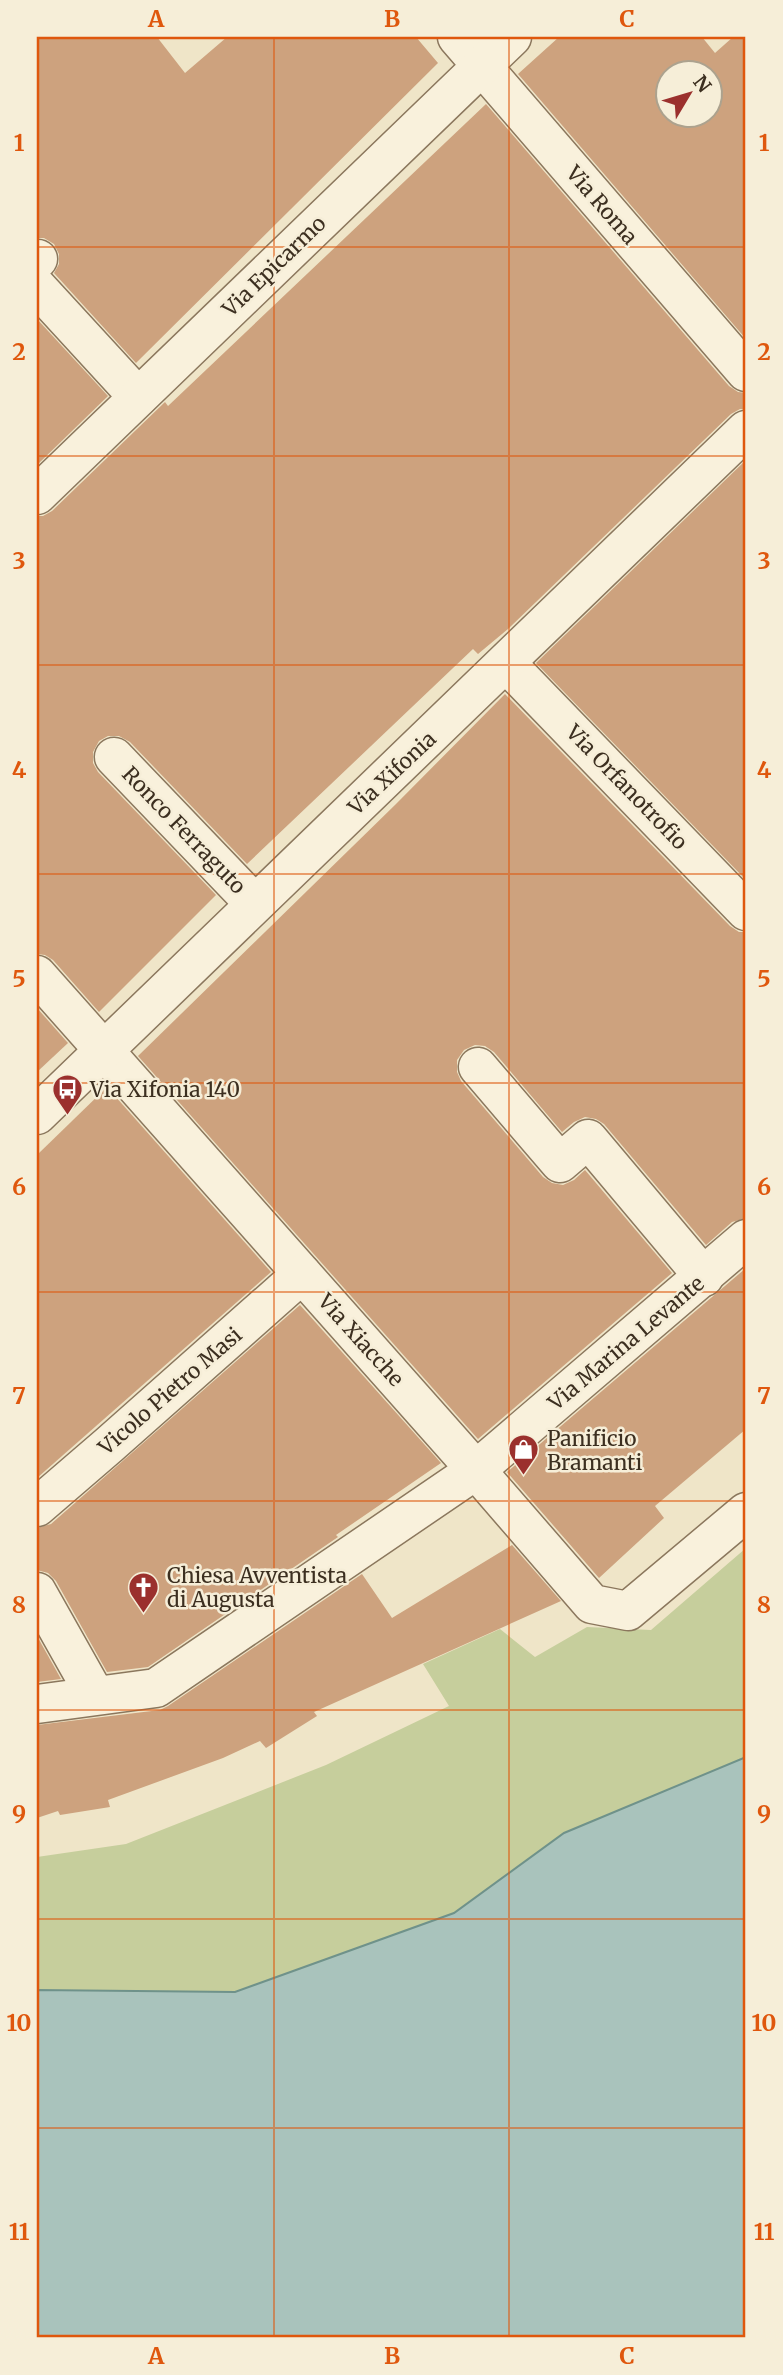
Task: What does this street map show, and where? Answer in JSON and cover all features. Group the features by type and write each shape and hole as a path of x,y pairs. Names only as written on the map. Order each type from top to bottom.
{"street":[{"name":"Via Roma","path":"457,37 746,372"},
{"name":"Via Epicarmo","path":"37,495 512,37"},
{"path":"37,269 138,397"},
{"name":"Via Xifonia","path":"37,1115 254,903 507,664 746,430"},
{"name":"Via Orfanotrofio","path":"507,664 746,911"},
{"name":"Ronco Ferraguto","path":"114,757 254,903"},
{"name":"Via Xiacche","path":"37,975 477,1470 592,1604 628,1611 746,1512"},
{"path":"478,1067 560,1163 588,1139 704,1276"},
{"name":"Via Marina Levante","path":"37,1704 156,1688 477,1470 746,1239"},
{"name":"Vicolo Pietro Masi","path":"37,1507 302,1274"},
{"path":"37,1592 95,1695"}],"green space":[{"path":"746,1548 746,1757 564,1833 454,1913 235,1992 37,1990 37,1857 126,1844 326,1765 449,1706 423,1664 500,1629 535,1657 587,1627 651,1630"}],"water":[{"path":"746,1757 746,2338 37,2338 37,1990 235,1992 454,1913 564,1833"}],"building":[{"path":"37,37 157,37 185,73 227,37 416,37 438,63 136,363 54,273 59,264 59,254 54,244 44,238 37,238"},
{"path":"559,37 702,37 715,53 733,37 746,37 746,83 743,86 746,90 746,339 518,74"},
{"path":"486,104 729,386 738,392 746,393 746,409 731,414 508,629 478,654 473,649 247,864 130,742 119,736 108,736 99,741 93,752 93,763 98,772 216,895 99,1012 53,960 37,954 37,516 52,511 165,402 168,406"},
{"path":"37,319 108,396 37,465"},
{"path":"746,460 746,880 536,663"},
{"path":"505,694 730,926 739,932 746,932 746,1218 732,1222 706,1245 604,1124 585,1117 562,1132 494,1052 485,1046 475,1045 464,1050 457,1060 457,1072 461,1081 543,1177 552,1183 563,1185 585,1170 672,1273 478,1439 138,1056"},
{"path":"37,1008 68,1043 37,1072"},
{"path":"107,1087 271,1272 37,1478 37,1155"},
{"path":"746,1268 746,1429 655,1506 664,1518 599,1578 507,1472"},
{"path":"300,1305 441,1463 148,1667 107,1672 56,1581 48,1573 37,1570 37,1528 51,1524"},
{"path":"512,1545 561,1601 314,1712 317,1716 266,1748 260,1741 223,1758 108,1800 110,1807 60,1815 58,1811 37,1818 37,1725 160,1710 362,1574 392,1618"},
{"path":"37,1636 61,1679 37,1682"}],"place":[{"name":"Via Xifonia 140","path":"67,1116"},
{"name":"Panificio Bramanti","path":"524,1477"},
{"name":"Chiesa Avventista di Augusta","path":"144,1614"}]}
